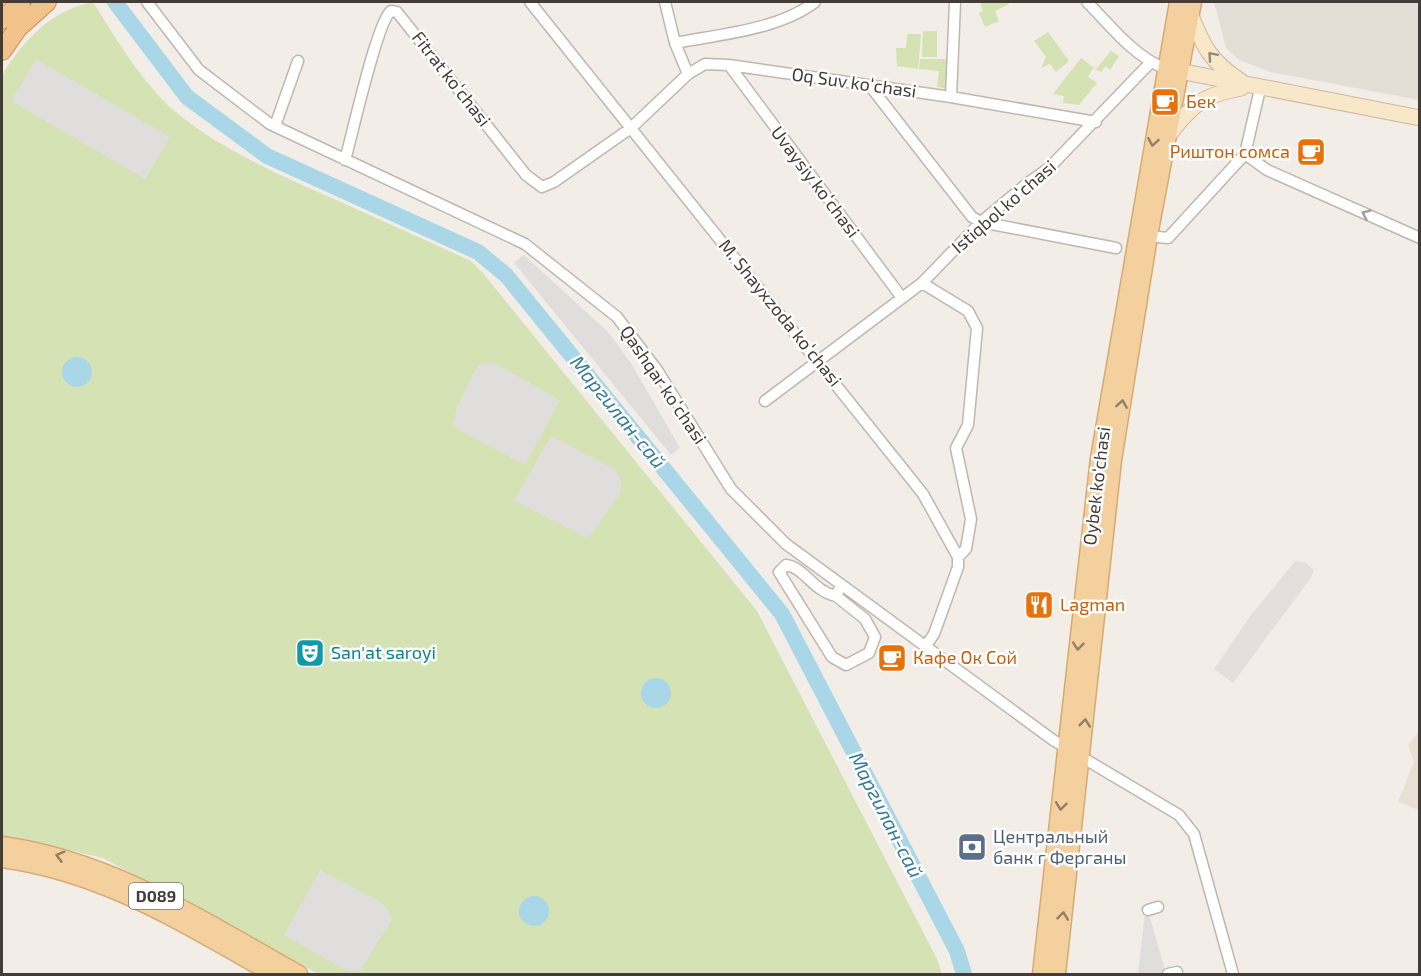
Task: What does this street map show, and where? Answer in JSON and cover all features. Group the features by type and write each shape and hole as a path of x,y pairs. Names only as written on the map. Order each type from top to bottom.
{"highway":[{"path":"2,51 6,21 21,2"},
{"path":"6,21 47,2"}],"main road":[{"name":"Oybek ko‘chasi","path":"1057,975 1099,458 1178,2"},
{"name":"Oybek ko‘chasi","path":"1041,975 1075,751 1113,460 1149,236 1168,136 1165,68 1192,8"},
{"path":"1192,8 1203,46 1213,60 1255,88"},
{"path":"1165,68 1255,88 1419,118"},
{"path":"1168,136 1189,110 1203,98 1255,88"},
{"name":"D089","path":"2,844 38,850 80,861 116,875 299,975"},
{"name":"D089","path":"2,859 46,866 111,887 141,900 273,975"}],"street":[{"name":"Qashqar koʻchasi","path":"147,2 199,70 274,126 525,244 617,317 657,370 731,489 786,544 925,647 1075,751 1179,815 1194,834 1233,975"},
{"name":"M. Shayxzoda koʻchasi","path":"530,2 923,494 958,557"},
{"path":"631,128 688,74 675,43 665,2"},
{"path":"675,43 761,26 800,13 815,2"},
{"path":"951,97 955,2"},
{"path":"1087,2 1165,68"},
{"name":"Fitrat koʻchasi","path":"345,160 376,43 387,14 391,11 398,12 536,184 547,186 554,182 631,128"},
{"path":"274,126 298,61"},
{"name":"Oq Suv koʻchasi","path":"688,74 705,64 729,65 951,97 1096,122"},
{"name":"Uvaysiy koʻchasi","path":"729,65 902,298"},
{"name":"Istiqbol koʻchasi","path":"765,401 922,283 981,222 1049,168 1096,122 1165,68"},
{"path":"870,86 972,217 981,222 1116,248"},
{"path":"1149,236 1168,238 1245,154 1255,88"},
{"path":"1245,154 1267,170 1419,238"},
{"path":"922,283 968,311 977,328 968,425 956,448 971,519 966,549 958,557 958,567 934,634 925,647"},
{"path":"786,565 793,566 816,587 836,596 865,619 875,637 869,652 846,665 831,657 779,572 786,565"},
{"path":"836,596 841,585"}],"shaded area":[{"path":"1214,2 1419,2 1419,100 1270,72 1239,60 1226,48"},
{"path":"36,59 170,137 145,179 11,101"},
{"path":"524,255 608,332 631,363 680,448 671,455 514,263"},
{"path":"494,363 560,400 525,465 457,429 453,423 457,407 472,376 478,366"},
{"path":"551,436 615,469 621,479 621,492 590,536 585,537 514,501"},
{"path":"1295,561 1305,562 1314,570 1310,579 1233,683 1214,669 1251,615"},
{"path":"1419,731 1419,810 1398,802 1414,762 1408,745"},
{"path":"320,870 381,902 389,911 392,919 360,971 347,971 284,935"},
{"path":"1146,904 1166,974 1138,974"}],"green space":[{"path":"93,2 131,61 153,90 178,114 214,140 273,171 471,261 482,272 757,611 937,959 942,974 318,974 103,858 13,837 2,837 2,75 19,50 51,20 78,6"},
{"path":"980,2 1008,2 1009,4 995,11 999,21 985,27 979,13 983,11"},
{"path":"923,31 937,31 937,57 922,57"},
{"path":"1048,32 1069,61 1056,72 1050,64 1041,68 1046,57 1034,41"},
{"path":"907,34 921,34 918,69 897,66 896,48 906,48"},
{"path":"1111,51 1119,56 1110,70 1106,66 1101,72 1093,68 1088,77 1097,83 1079,105 1063,103 1064,96 1053,94 1081,58 1096,69"},
{"path":"920,59 950,59 949,89 937,87 939,71 919,69"}],"water":[{"path":"77,357 83,358 91,366 91,378 83,386 77,387 71,386 63,378 62,372 63,366 71,358"},
{"path":"656,678 662,679 670,687 670,699 662,707 656,708 650,707 642,699 641,693 642,687 650,679"},
{"path":"534,896 540,897 548,905 548,917 540,925 534,926 528,925 520,917 519,911 520,905 528,897"}],"waterway":[{"name":"Маргилан-сай","path":"115,2 187,97 267,156 478,252 506,275 782,614 957,951 964,974"}],"place":[{"name":"Бек","path":"1165,102"},
{"name":"Риштон сомса","path":"1311,152"},
{"name":"Lagman","path":"1039,605"},
{"name":"San'at saroyi","path":"310,653"},
{"name":"Кафе Ок Сой","path":"892,658"},
{"name":"Центральный банк г Ферганы","path":"972,847"}]}
